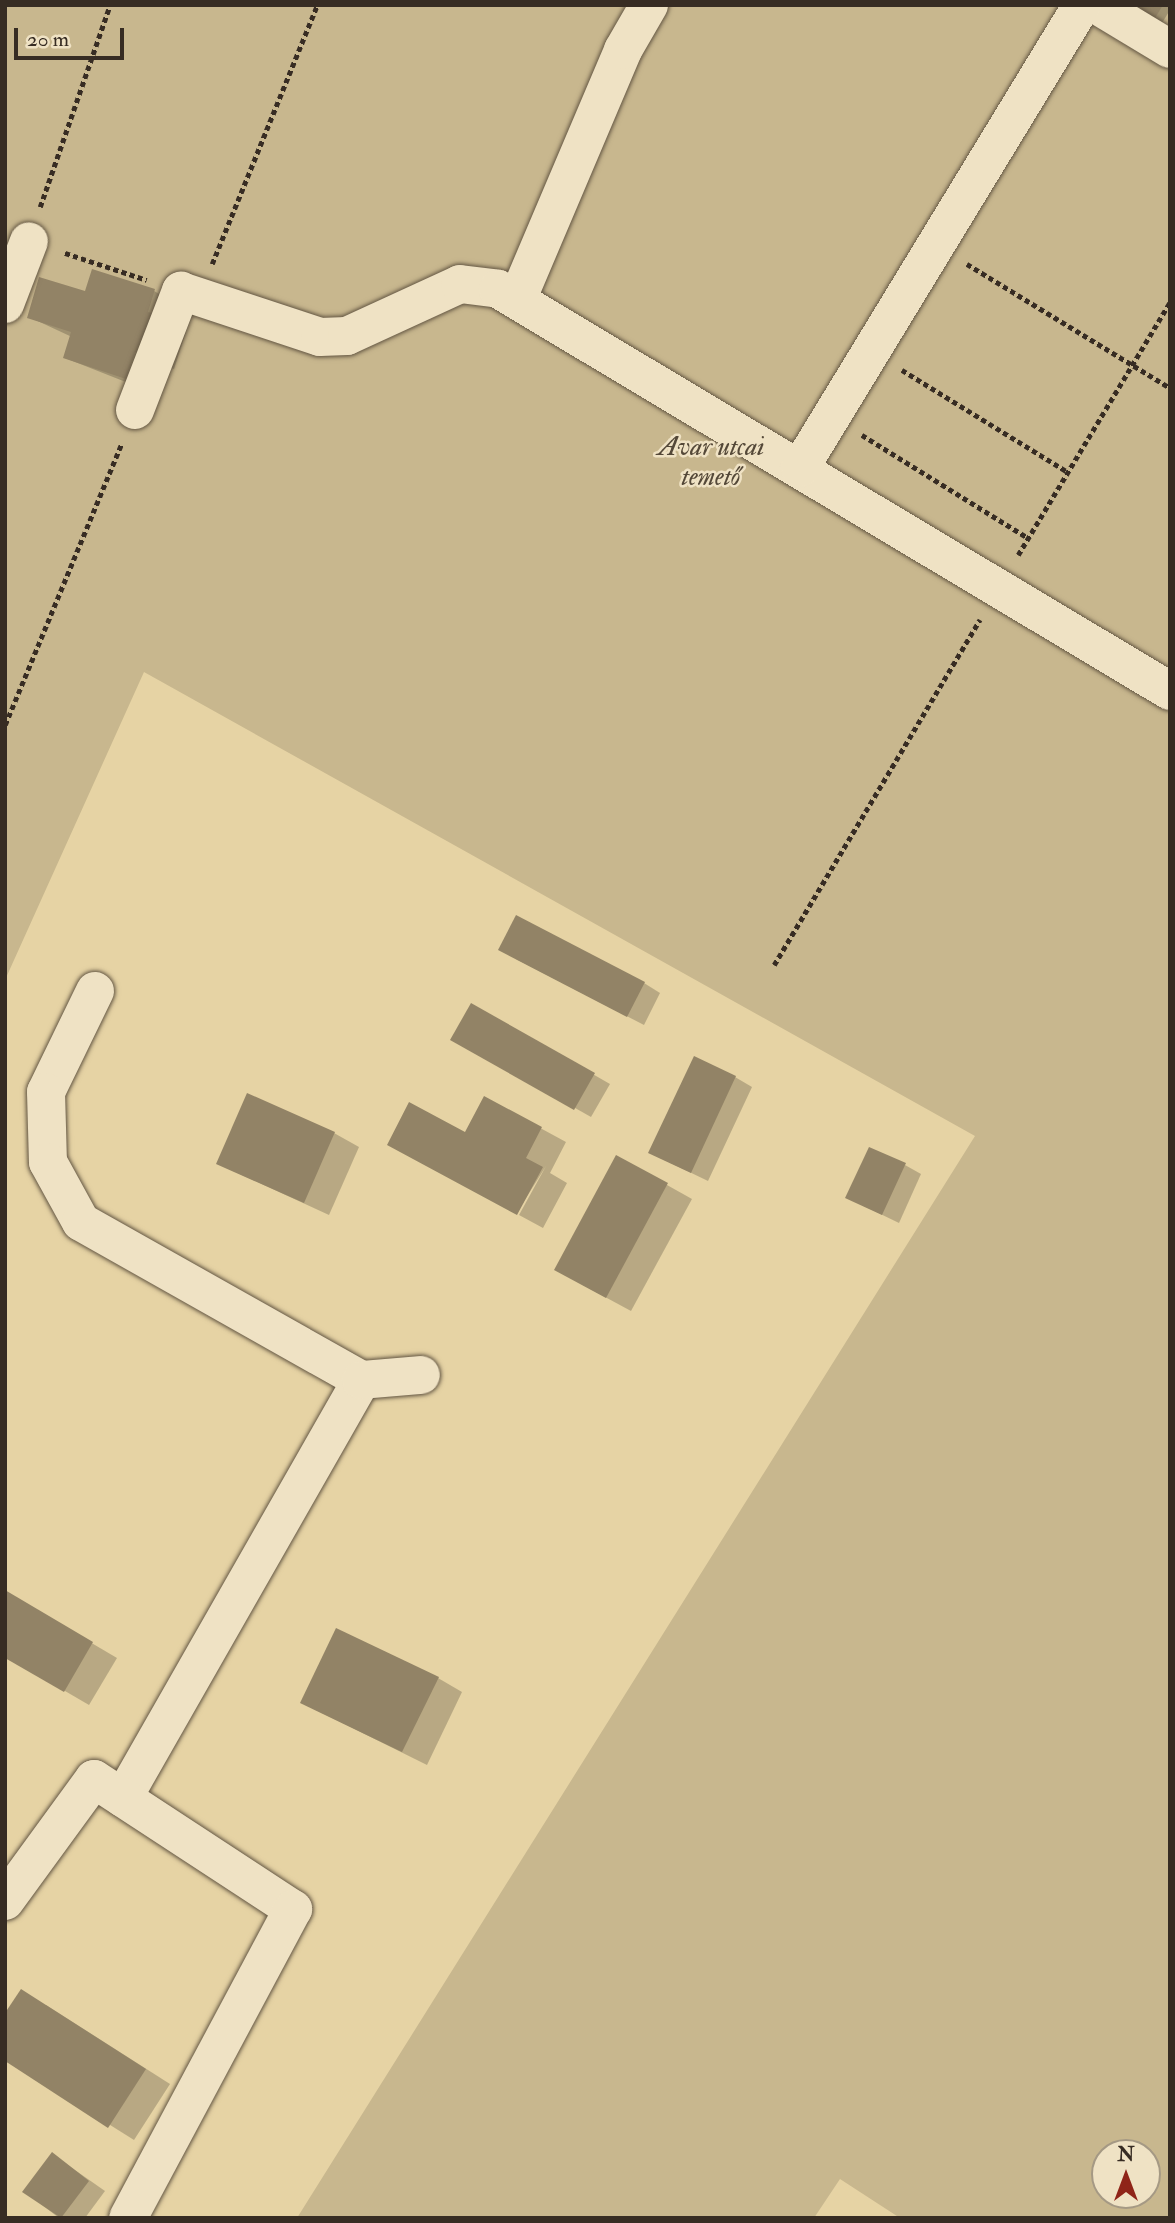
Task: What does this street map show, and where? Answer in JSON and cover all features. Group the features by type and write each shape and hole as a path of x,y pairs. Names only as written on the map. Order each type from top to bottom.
{"lane":[{"path":"517,300 623,50 649,5"},
{"path":"800,468 1082,5"},
{"path":"1097,5 1170,49"},
{"path":"6,300 29,241"},
{"path":"135,410 190,294 320,337 347,336 460,285 498,289 1170,691"},
{"path":"95,991 46,1092 48,1162 81,1222 361,1380 421,1375"},
{"path":"122,1798 361,1380"},
{"path":"5,1901 94,1779 293,1909 128,2218"}],"path":[{"path":"110,5 29,241 190,294 317,5"},
{"path":"936,245 1170,388"},
{"path":"774,965 1170,302"},
{"path":"871,351 1068,472"},
{"path":"5,725 135,410"},
{"path":"831,416 1028,538"}],"green space":[{"name":"Avar utcai temető","path":"5,5 1170,5 1170,2218 900,2218 840,2179 814,2218 297,2218 975,1136 144,672 5,980"}],"building":[{"path":"1121,5 1163,5 1149,28"},
{"path":"92,269 155,289 148,312 162,316 149,357 135,352 126,379 63,358 71,332 27,318 39,277 85,291"},
{"path":"516,915 645,982 627,1017 498,950"},
{"path":"471,1003 595,1073 574,1110 450,1040"},
{"path":"694,1056 736,1076 691,1173 648,1153"},
{"path":"247,1093 335,1132 304,1203 216,1164"},
{"path":"484,1096 542,1127 526,1158 543,1167 517,1215 387,1145 409,1102 465,1132"},
{"path":"869,1147 906,1163 882,1215 845,1198"},
{"path":"616,1155 668,1183 606,1298 554,1270"},
{"path":"5,1590 93,1642 64,1692 5,1658"},
{"path":"336,1628 439,1677 402,1752 300,1703"},
{"path":"21,1989 146,2069 108,2128 5,2061 5,2013"},
{"path":"52,2152 89,2181 61,2218 22,2192"}]}
